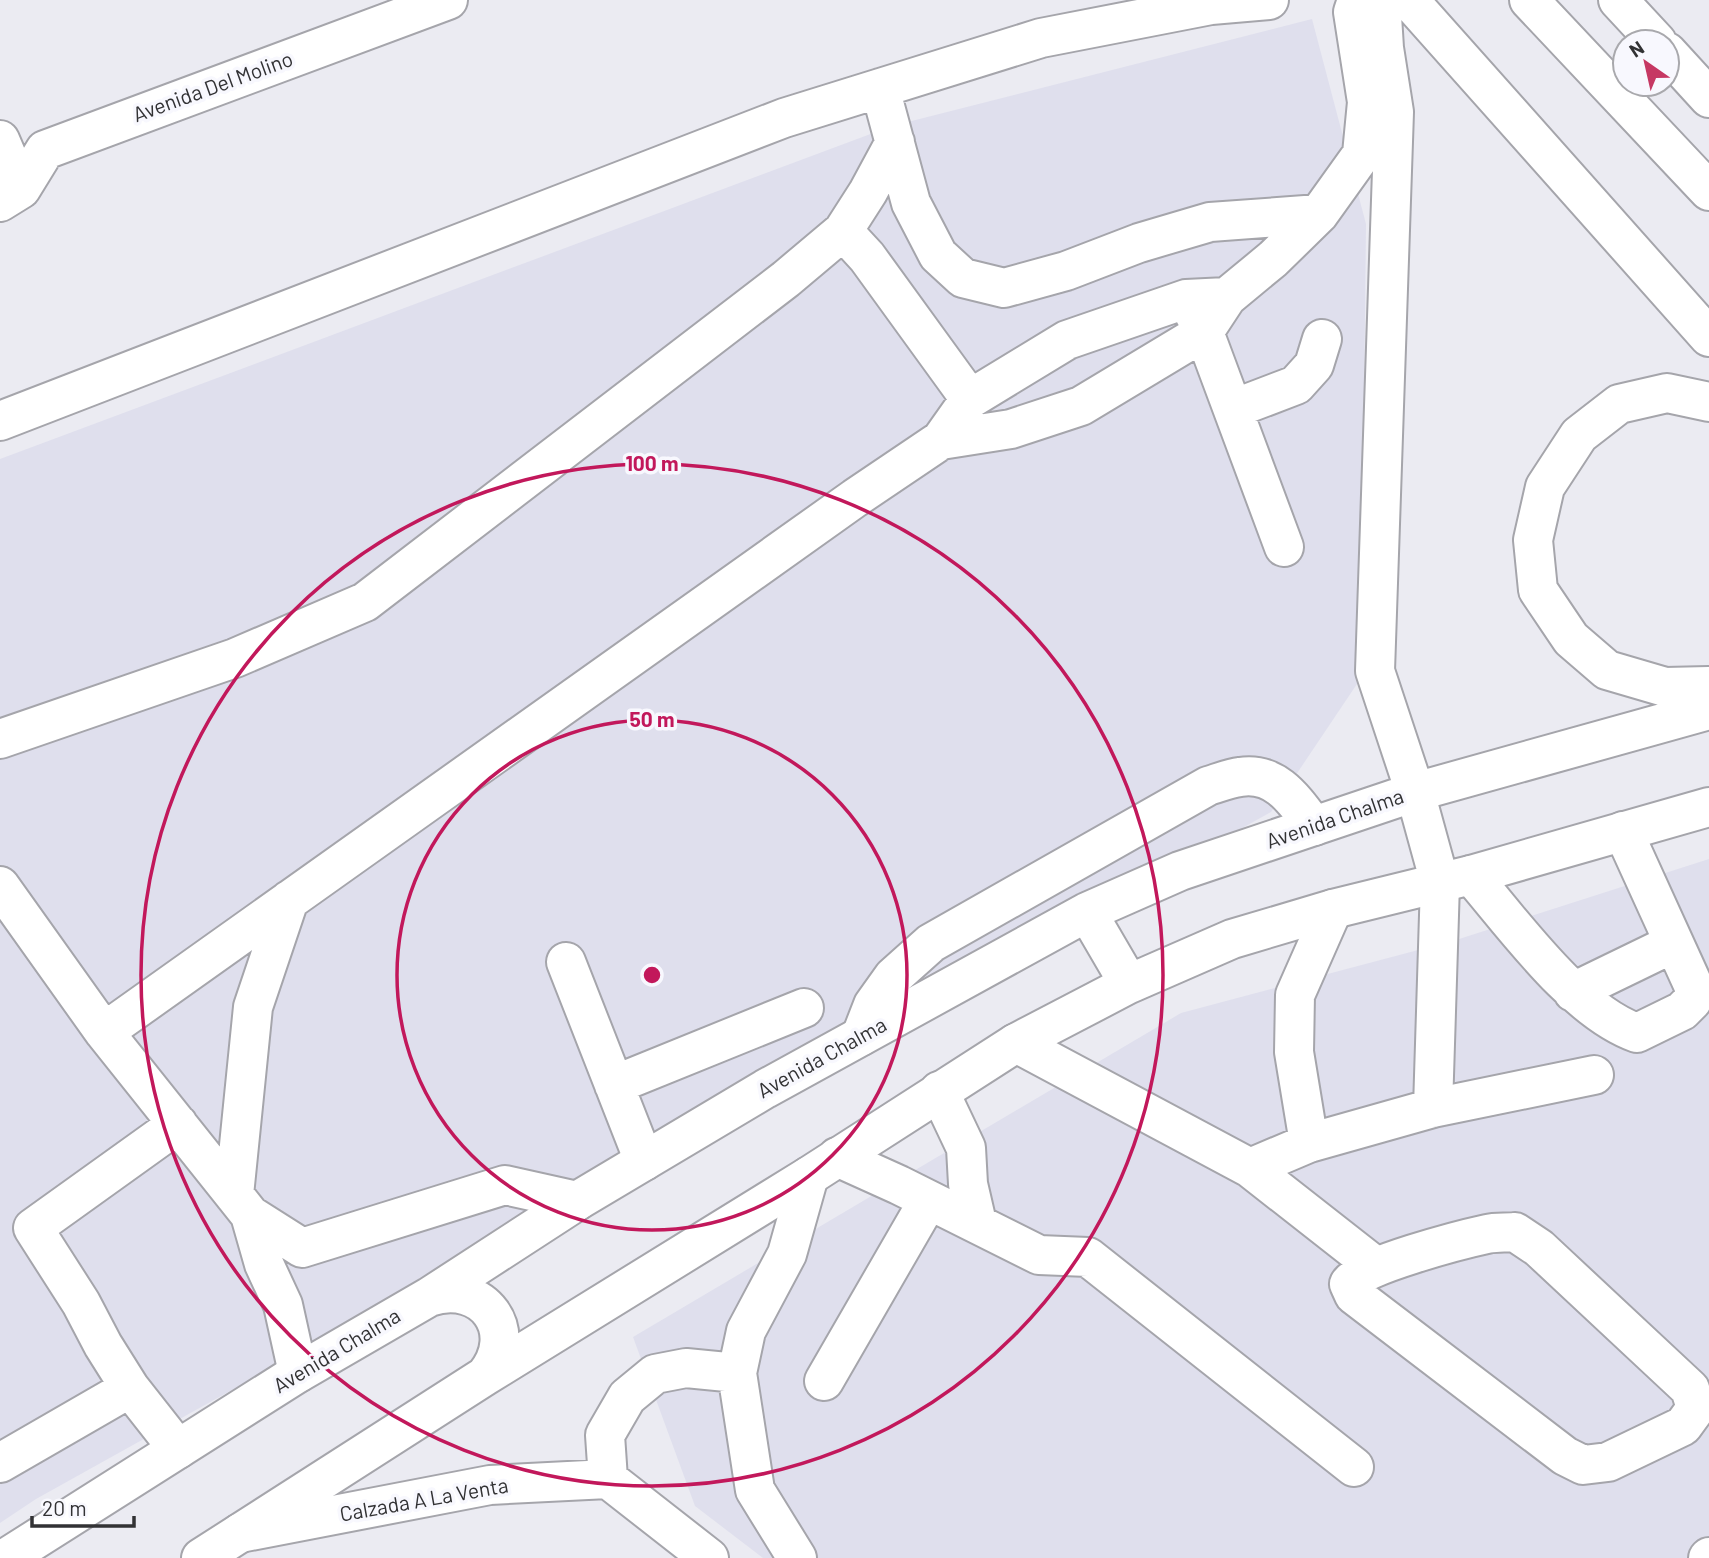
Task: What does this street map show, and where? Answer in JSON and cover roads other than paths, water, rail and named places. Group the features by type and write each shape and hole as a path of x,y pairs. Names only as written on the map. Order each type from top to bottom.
{"main road":[{"name":"Avenida Del Molino","path":"45,150 448,0"},
{"path":"0,421 784,118 1041,38 1213,2 1269,0"},
{"path":"942,440 1011,429 1081,405 1204,332 1227,297 1273,259 1319,214 1362,154 1367,102 1353,12 1357,0"},
{"path":"1381,0 1384,48 1394,112 1375,671 1415,792 1456,879 1573,992 1623,1028 1637,1033 1682,1011 1692,1001 1695,989 1623,831"},
{"path":"1409,0 1709,337"},
{"path":"1529,0 1709,191"},
{"path":"1618,0 1644,28"},
{"path":"1681,67 1709,98"},
{"path":"880,88 911,203 938,255 963,278 1004,288 1066,271 1139,243 1210,222 1319,214"},
{"path":"0,140 45,150 10,195 0,140"},
{"path":"0,738 235,658 365,602 786,279 843,231 895,142"},
{"path":"843,231 867,257 970,399"},
{"path":"104,1032 855,498 942,440 970,399 1067,340 1186,299 1227,297"},
{"path":"1186,299 1204,332 1284,547"},
{"path":"1233,409 1296,385 1314,365 1322,339"},
{"path":"1709,402 1667,393 1619,404 1579,435 1545,487 1533,540 1538,590 1571,639 1607,670 1665,687 1709,687"},
{"name":"Avenida Chalma","path":"6,1558 298,1373 429,1297 644,1161 765,1089 1079,916 1180,871 1415,792 1709,710"},
{"path":"861,1036 873,1005 893,977 931,943 1208,786 1241,776 1268,779 1287,792 1314,826"},
{"path":"201,1558 485,1376 823,1167 1016,1043 1129,984 1232,939 1709,807"},
{"path":"1043,879 1079,916 1129,984"},
{"path":"1433,1108 1456,879"},
{"path":"0,886 104,1032 242,1205 302,1248 505,1185 578,1201"},
{"path":"289,900 253,1007 242,1205 264,1264 284,1305 298,1373"},
{"path":"1308,1143 1294,1052 1295,995 1333,909"},
{"path":"1573,992 1674,943"},
{"path":"566,962 644,1161"},
{"path":"614,1085 804,1008"},
{"path":"1016,1043 1250,1168 1375,1266"},
{"path":"1250,1168 1308,1143 1433,1108 1594,1075"},
{"path":"939,1091 966,1148 968,1184 977,1223"},
{"path":"177,1124 33,1228 81,1303 130,1388 178,1449"},
{"path":"823,1167 928,1201 1039,1255 1088,1257 1354,1467"},
{"path":"797,1558 755,1490 737,1373 746,1331 787,1254 823,1167"},
{"path":"824,1381 928,1201"},
{"path":"1515,1232 1539,1248 1690,1389 1696,1408 1683,1426 1608,1462 1583,1465 1565,1456 1354,1295 1349,1284 1352,1278 1375,1266 1489,1233 1515,1232"},
{"path":"429,1297 443,1292 457,1292 484,1304 493,1315 498,1327 499,1353 494,1366 485,1376"},
{"path":"709,1558 608,1479 605,1435 627,1397 655,1374 687,1368 737,1373"},
{"path":"0,1463 130,1388"},
{"name":"Calzada A La Venta","path":"240,1533 491,1485 608,1479"}]}
